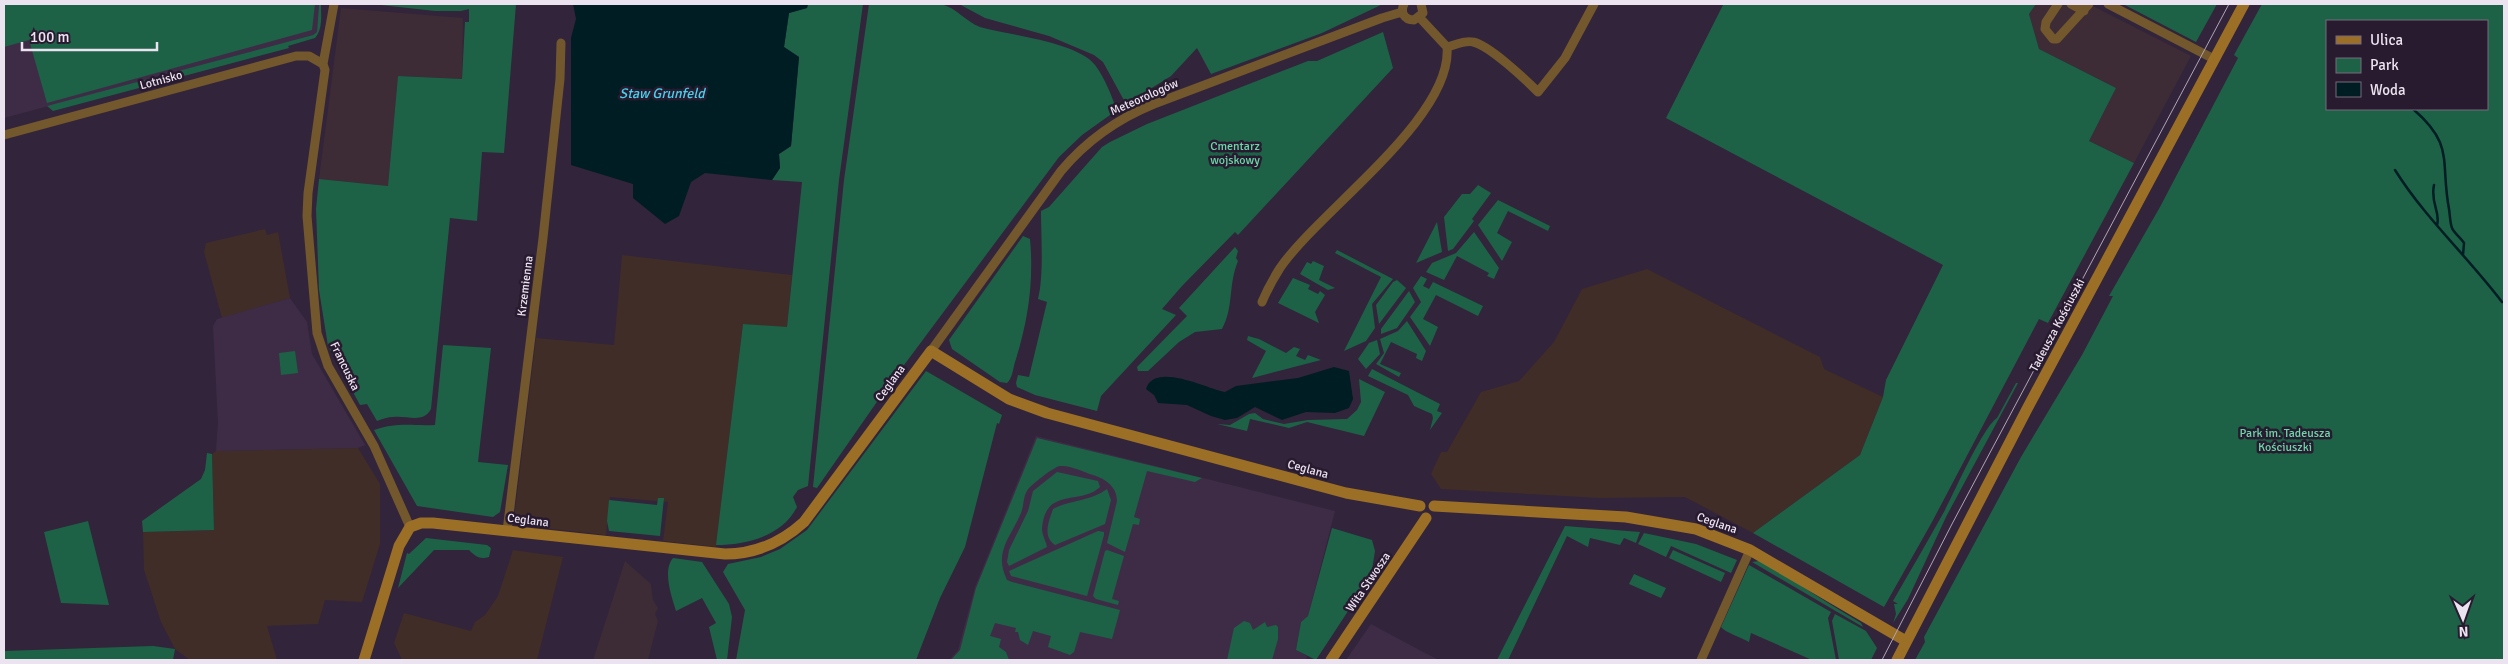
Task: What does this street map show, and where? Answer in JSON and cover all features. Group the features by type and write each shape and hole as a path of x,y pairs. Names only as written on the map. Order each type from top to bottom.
{"street":[{"name":"Francuska","path":"334,4 323,64 325,70 308,193 307,216 317,332 328,366 374,446 410,527"},
{"path":"1262,302 1281,267 1384,159 1425,111 1444,73 1447,61 1447,47 1420,18 1423,10 1421,4"},
{"path":"1447,47 1465,42 1478,43 1517,72 1538,92 1565,58 1594,4"},
{"path":"2058,4 2046,22 2045,29 2052,39 2057,39 2086,7"},
{"path":"2072,4 2086,7"},
{"path":"2108,4 2214,59"},
{"name":"Tadeusza Kościuszki","path":"1897,660 2244,4"},
{"name":"Meteorologów","path":"931,351 1058,176 1081,149 1103,131 1126,116 1154,104 1382,18 1403,8 1408,20 1420,18"},
{"name":"Krzemienna","path":"507,531 543,238 560,79 561,43"},
{"name":"Lotnisko","path":"4,135 296,56 309,56 323,64"},
{"name":"Ceglana","path":"410,527 421,523 433,523 709,553 734,554 762,548 778,541 804,522 931,351 985,387 1009,400 1047,413 1338,491 1420,506"},
{"path":"1426,501 1434,506 1434,515 1426,518 1419,514 1420,506 1426,501"},
{"name":"Ceglana","path":"1434,506 1554,512 1656,520 1706,532 1750,550 1906,641"},
{"name":"Wita Stwosza","path":"1331,660 1426,518"},
{"path":"364,660 399,546 410,527"},
{"path":"1701,660 1750,550"}],"shaded area":[{"path":"4,4 319,4 317,32 313,35 4,118"},
{"path":"2036,4 2089,4 2191,56 2134,163 2089,141 2116,88 2039,49 2029,14"},
{"path":"341,8 463,18 462,79 398,76 388,186 319,179"},
{"path":"265,229 267,235 278,232 290,298 222,318 204,252 206,243"},
{"path":"622,255 792,275 787,328 743,324 716,547 663,541 668,502 610,497 606,535 518,525 514,519 536,338 614,345"},
{"path":"1647,269 1820,357 1824,369 1883,397 1860,455 1753,533 1685,497 1600,498 1441,489 1431,474 1441,452 1447,452 1481,392 1519,381 1554,342 1582,289"},
{"path":"290,298 307,322 312,354 365,445 358,448 216,451 218,423 213,326 217,319"},
{"path":"1036,436 1335,511 1308,616 1301,622 1296,650 1307,656 1306,660 949,660 958,650 975,587"},
{"path":"358,448 380,484 380,544 362,602 325,600 318,624 267,626 277,660 190,660 175,649 161,622 144,570 143,532 214,530 212,454 216,451"},
{"path":"513,550 563,557 537,660 402,660 394,643 404,613 471,631 475,622 485,615 498,596"},
{"path":"625,561 651,584 653,600 658,608 655,614 658,621 648,660 593,660"},
{"path":"1371,624 1425,653 1439,660 1346,660"}],"green space":[{"path":"4,4 315,4 312,30 47,103 29,40 4,47"},
{"path":"319,4 321,4 321,22 318,34 315,38 288,46 289,48 53,111 47,106 313,35 317,32"},
{"path":"372,4 516,4 504,153 482,152 477,221 450,218 431,409 428,414 419,418 391,417 377,421 367,404 360,405 328,346 319,290 316,209 319,179 388,186 398,76 462,79 465,22 469,22 469,9 461,11 435,11"},
{"path":"808,4 863,4 839,180 808,486 798,490 793,497 797,507 790,517 773,532 751,541 716,545 743,324 787,327 802,182 772,180 780,168 779,154 791,146 799,57 784,47 789,13 807,8"},
{"path":"869,4 941,4 980,27 1041,40 1073,50 1086,57 1099,70 1117,110 1082,135 1059,157 881,396 817,488 813,487 844,180"},
{"path":"959,4 1383,4 1322,33 1211,74 1197,48 1171,76 1126,104 1103,62 1094,55 1049,36 985,18"},
{"path":"2036,4 2029,14 2039,49 2116,88 2089,141 2134,163 2048,323 2039,319 1932,522 1884,607 1753,533 1860,455 1883,397 1886,380 1943,265 1666,118 1723,5"},
{"path":"2123,4 2217,4 2196,42"},
{"name":"Park im. Tadeusza Kościuszki","path":"2262,4 2504,4 2504,660 1915,660 1925,642 1924,637 2021,457 2082,355 2113,296 2109,296 2160,207 2238,58 2234,55"},
{"name":"Cmentarz wojskowy","path":"1383,32 1393,68 1238,235 1235,232 1162,309 1176,315 1101,396 1097,411 1035,395 1017,387 1018,375 1029,377 1047,302 1038,299 1042,267 1041,211 1049,207 1102,147 1147,124 1308,61 1317,61"},
{"path":"1478,185 1491,193 1472,219 1474,221 1453,249 1448,251 1444,217 1462,194 1470,194"},
{"path":"1498,200 1550,226 1548,231 1508,211 1497,233 1512,242 1502,261 1478,225"},
{"path":"1437,222 1442,252 1416,263"},
{"path":"1474,232 1499,268 1494,279 1487,276 1489,273 1457,256 1444,280 1426,272 1432,263 1456,253"},
{"path":"1023,236 1030,239 1031,271 1029,301 1020,347 1007,383 1000,382 952,349 949,340"},
{"path":"1235,247 1238,251 1236,258 1238,261 1226,321 1222,329 1195,332 1179,342 1148,371 1138,371 1137,367 1187,316 1179,308"},
{"path":"1337,250 1393,279 1372,304 1375,328 1366,341 1344,351 1381,277 1335,253"},
{"path":"1313,261 1324,266 1319,280 1335,288 1328,290 1300,274 1307,262 1311,264"},
{"path":"1421,276 1427,279 1423,286 1429,289 1433,282 1483,306 1478,316 1436,295 1423,319 1438,327 1430,346 1410,317 1421,302 1413,288"},
{"path":"1293,278 1310,285 1308,289 1318,294 1320,291 1325,295 1315,312 1319,323 1278,303"},
{"path":"1397,280 1406,288 1379,324 1376,305 1393,282"},
{"path":"1409,291 1415,302 1397,328 1381,334 1381,329"},
{"path":"1407,321 1426,351 1422,361 1416,358 1417,354 1391,342 1380,364 1401,373 1399,377 1376,364 1384,353 1380,339 1398,331"},
{"path":"1248,336 1259,339 1286,353 1294,347 1300,349 1296,356 1305,360 1308,355 1321,360 1252,378 1266,351 1247,340"},
{"path":"1377,340 1380,354 1366,369 1358,359 1369,343"},
{"path":"443,345 491,348 478,462 508,465 500,512 493,517 417,506 374,430 398,425 435,425"},
{"path":"295,351 298,373 281,375 279,353"},
{"path":"1372,369 1440,404 1437,411 1442,413 1430,430 1432,414 1414,406 1408,395 1368,376"},
{"path":"926,371 1002,415 999,424 997,423 965,547 940,598 916,660 736,660 745,610 723,572 728,564 761,557 780,549 807,530"},
{"path":"1359,379 1385,392 1364,436 1307,422 1289,428 1250,419 1247,431 1217,424 1230,425 1249,414 1255,413 1263,419 1284,424 1308,420 1347,419 1357,410 1361,402"},
{"path":"2016,383 2018,383 1946,517 1908,599 1893,623 1896,614 1894,604 1898,604 1893,601 1945,510 1977,446 1997,418"},
{"path":"1037,438 1202,478 1195,482 1147,471 1134,517 1140,519 1139,525 1133,524 1125,552 1107,543 1117,501 1117,496 1110,484 1098,477 1068,467 1060,466 1048,473 1032,485 1026,493 1021,513 1005,545 1002,561 1003,570 1007,580 1012,582 1120,610 1112,639 1080,632 1074,652 1070,655 1048,647 1051,636 1033,631 1028,645 1020,640 1018,632 1015,632 1016,628 995,623 990,636 1001,639 999,647 1006,652 1009,660 951,660 960,650 976,588"},
{"path":"207,453 212,454 214,530 143,532 142,521 201,479 205,470"},
{"path":"1057,472 1098,481 1100,487 1083,496 1056,502 1050,507 1045,516 1042,529 1047,547 1009,566 1007,562 1009,550 1028,511 1033,491"},
{"path":"1107,489 1111,500 1105,524 1055,545 1051,541 1048,528 1053,509 1094,496"},
{"path":"658,498 664,498 660,536 609,531 607,521 609,500 657,505"},
{"path":"88,521 109,605 61,603 44,532"},
{"path":"1565,526 1640,532 1636,543 1624,538 1620,545 1590,538 1588,547 1567,536 1508,660 1497,660"},
{"path":"1332,528 1372,540 1375,551 1371,576 1316,660 1296,650 1301,622 1308,616"},
{"path":"1098,531 1104,532 1104,535 1087,596 1011,576 1009,571"},
{"path":"1644,533 1696,544 1737,560 1731,573 1671,546 1666,557 1638,544"},
{"path":"426,538 487,545 491,548 489,557 478,557 469,550 434,550 398,588 407,553 409,554"},
{"path":"1673,550 1725,573 1721,582 1669,558"},
{"path":"1105,551 1124,556 1112,599 1119,601 1118,605 1096,599 1093,596"},
{"path":"673,558 702,562 729,604 732,617 727,660 717,660 709,627 716,623 702,598 676,611 668,577 668,570"},
{"path":"1759,561 1861,623 1863,627 1752,562"},
{"path":"1749,565 1831,612 1828,618 1836,660 1812,660 1751,633 1749,642 1721,627"},
{"path":"1634,574 1666,588 1661,598 1629,584"},
{"path":"1835,614 1866,631 1877,648 1871,660 1839,660 1832,621"},
{"path":"1244,621 1250,623 1253,630 1265,622 1267,627 1276,625 1278,627 1278,639 1272,660 1227,660 1234,628"},
{"path":"153,646 175,649 173,660 4,660 4,651"}],"water":[{"name":"Staw Grunfeld","path":"573,4 808,4 807,8 789,13 784,47 799,57 791,146 779,154 780,168 772,180 705,173 691,182 679,216 665,224 633,198 633,184 571,165 571,38 576,19"},
{"path":"1334,367 1349,371 1353,399 1349,408 1335,413 1306,412 1282,420 1255,407 1237,418 1225,420 1187,405 1158,403 1154,395 1146,389 1151,381 1159,377 1170,377 1225,392 1236,386 1298,378"}],"waterway":[{"path":"2414,110 2435,133 2440,144 2445,166 2451,224 2453,230 2464,243 2463,255"},
{"path":"2395,170 2420,205 2502,302"},
{"path":"2434,185 2433,197 2438,216 2437,225"}],"tram line":[{"path":"1882,660 1952,524 2229,4"}]}
